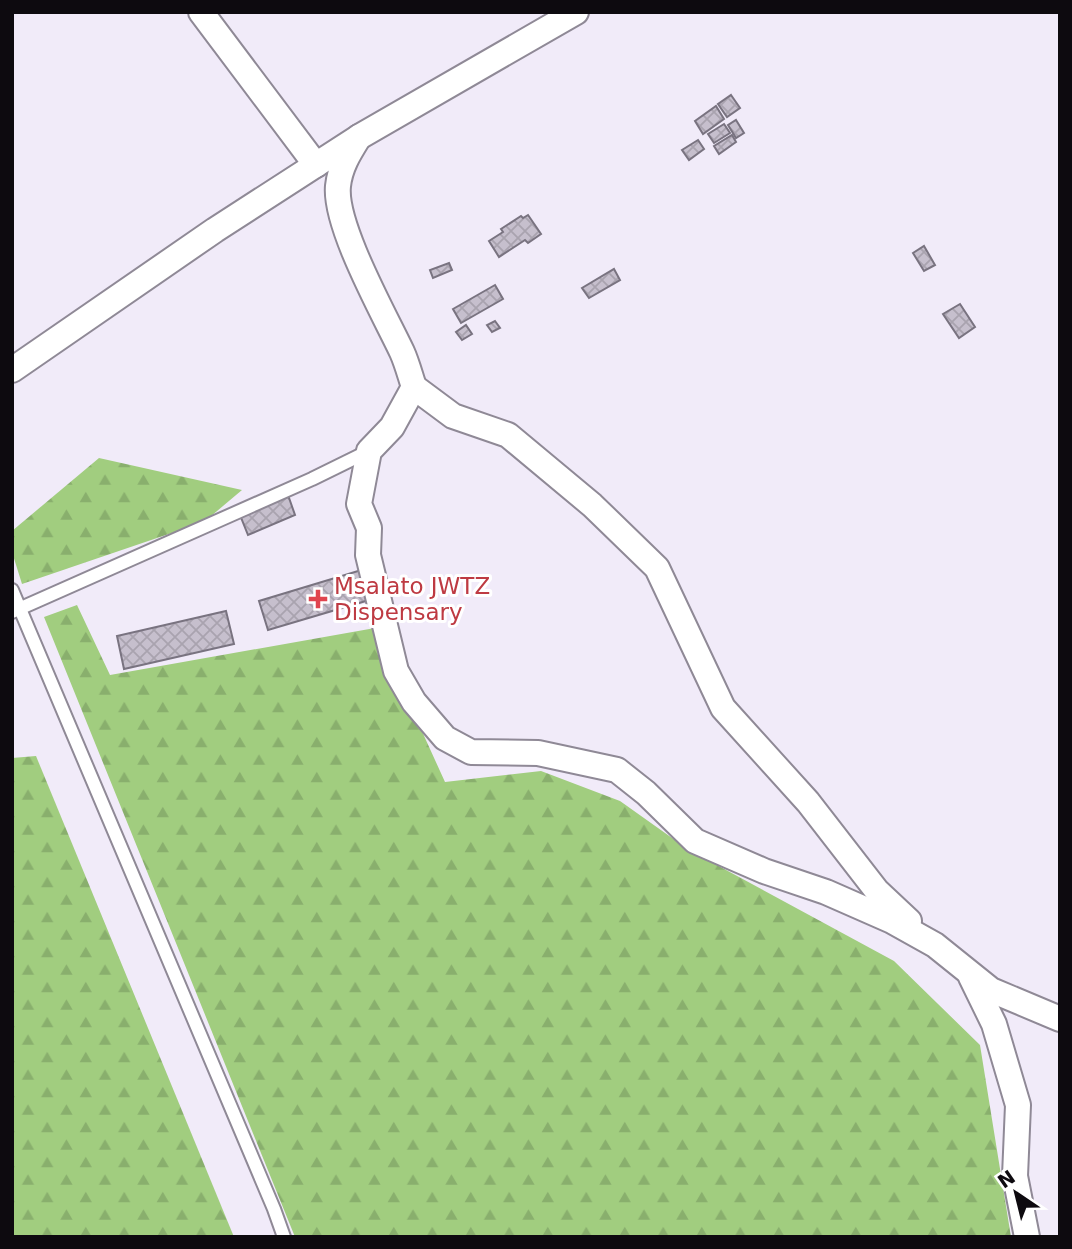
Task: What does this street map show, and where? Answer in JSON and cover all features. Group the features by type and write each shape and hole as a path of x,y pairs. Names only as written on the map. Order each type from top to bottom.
{"street":[{"path":"201,12 316,165"},
{"path":"12,370 215,230 316,165 576,12"},
{"path":"359,138 343,163 338,201 351,244 403,355 414,387 453,416 508,435 592,505 657,568 723,708 808,802 877,891 934,945 991,990 1060,1019"},
{"path":"414,387 392,427 369,452 359,504 369,528 369,555 396,671 414,702 445,738 471,752 538,753 617,771 646,793 695,841 764,872 837,896 892,921 934,945"},
{"path":"970,973 994,1024 1018,1105 1015,1176 1027,1237"}],"lane":[{"path":"17,611 369,452"},
{"path":"12,590 17,611 269,1196 284,1237"}],"green space":[{"path":"99,458 242,490 204,522 22,584 12,552 12,531"},
{"path":"77,605 110,675 375,628 445,782 541,771 620,801 689,850 894,961 980,1045 1011,1237 295,1237 44,617"},
{"path":"36,756 234,1237 12,1237 12,758"}],"building":[{"path":"731,95 740,108 727,117 718,104"},
{"path":"716,106 724,119 703,134 695,121"},
{"path":"736,120 744,133 736,138 728,125"},
{"path":"724,124 730,133 714,143 708,134"},
{"path":"732,135 736,142 719,154 714,146"},
{"path":"698,140 704,149 689,160 682,150"},
{"path":"528,215 541,234 528,243 525,240 499,257 489,241 503,232 501,229 521,216 523,218"},
{"path":"924,246 935,265 924,271 913,253"},
{"path":"449,263 452,270 433,278 430,270"},
{"path":"614,269 620,280 589,298 582,288"},
{"path":"495,285 503,299 461,323 453,309"},
{"path":"960,304 975,327 959,338 943,314"},
{"path":"495,321 500,328 492,332 487,325"},
{"path":"466,325 472,334 462,340 456,332"},
{"path":"288,495 295,515 248,535 240,515"},
{"name":"Msalato JWTZ Dispensary","path":"368,568 376,598 268,630 259,601"},
{"path":"226,611 234,644 124,669 117,636"}],"place":[{"name":"Msalato JWTZ Dispensary","path":"318,599"}]}
